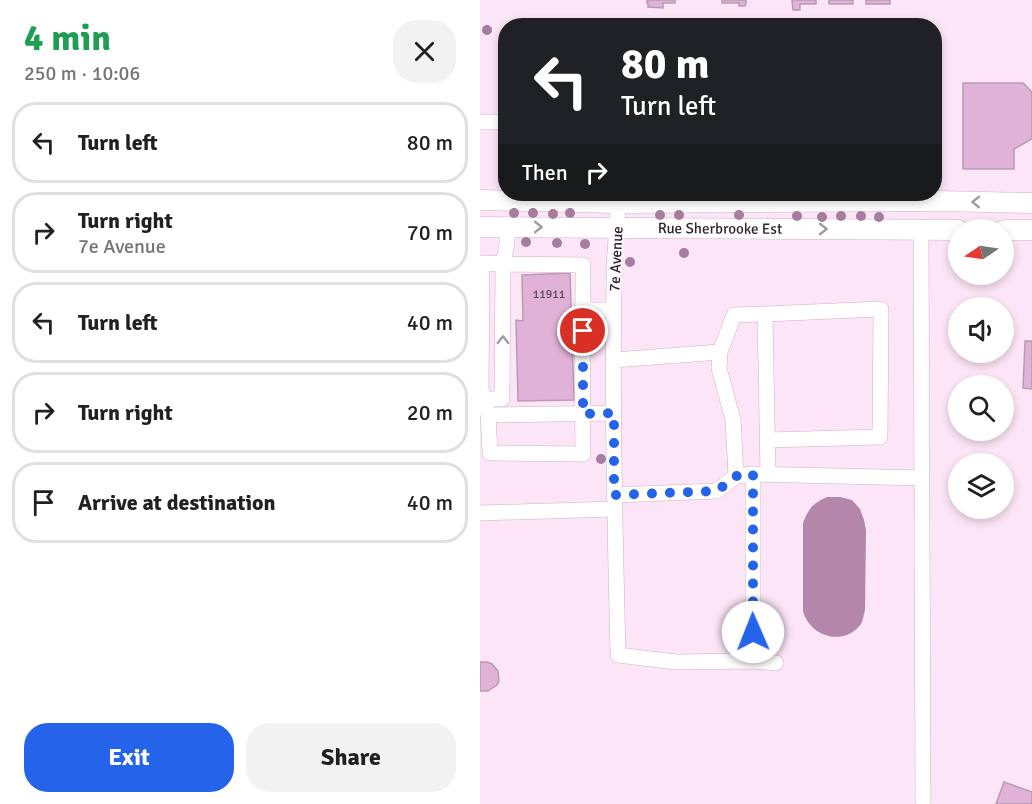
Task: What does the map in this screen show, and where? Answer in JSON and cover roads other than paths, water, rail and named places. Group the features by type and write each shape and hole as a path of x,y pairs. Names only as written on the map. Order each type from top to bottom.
{"main road":[{"name":"Rue Sherbrooke Est","path":"480,200 498,200"},
{"name":"Rue Sherbrooke Est","path":"680,201 713,201"},
{"path":"764,228 765,201"},
{"name":"Rue Sherbrooke Est","path":"920,201 1032,203"},
{"path":"920,201 921,230"},
{"path":"700,202 703,228"},
{"name":"Rue Sherbrooke Est","path":"480,227 948,230"},
{"path":"1014,230 1032,230"}],"street":[{"path":"480,122 498,122"},
{"name":"7e Avenue","path":"619,201 614,277 614,502 618,655 676,662 753,661"},
{"path":"484,399 502,399 503,264 507,244 507,227"},
{"path":"921,230 923,804"},
{"path":"482,263 503,264 583,265 583,454 490,453 488,415 481,388 482,263"},
{"path":"736,476 733,420 719,368 720,352 734,315 881,309 880,437 768,440"},
{"path":"583,310 614,310"},
{"path":"765,314 768,440 761,474 753,661 776,663"},
{"path":"614,360 720,352"},
{"path":"488,415 614,413"},
{"path":"480,513 717,491 736,476 761,474 922,478"}]}
